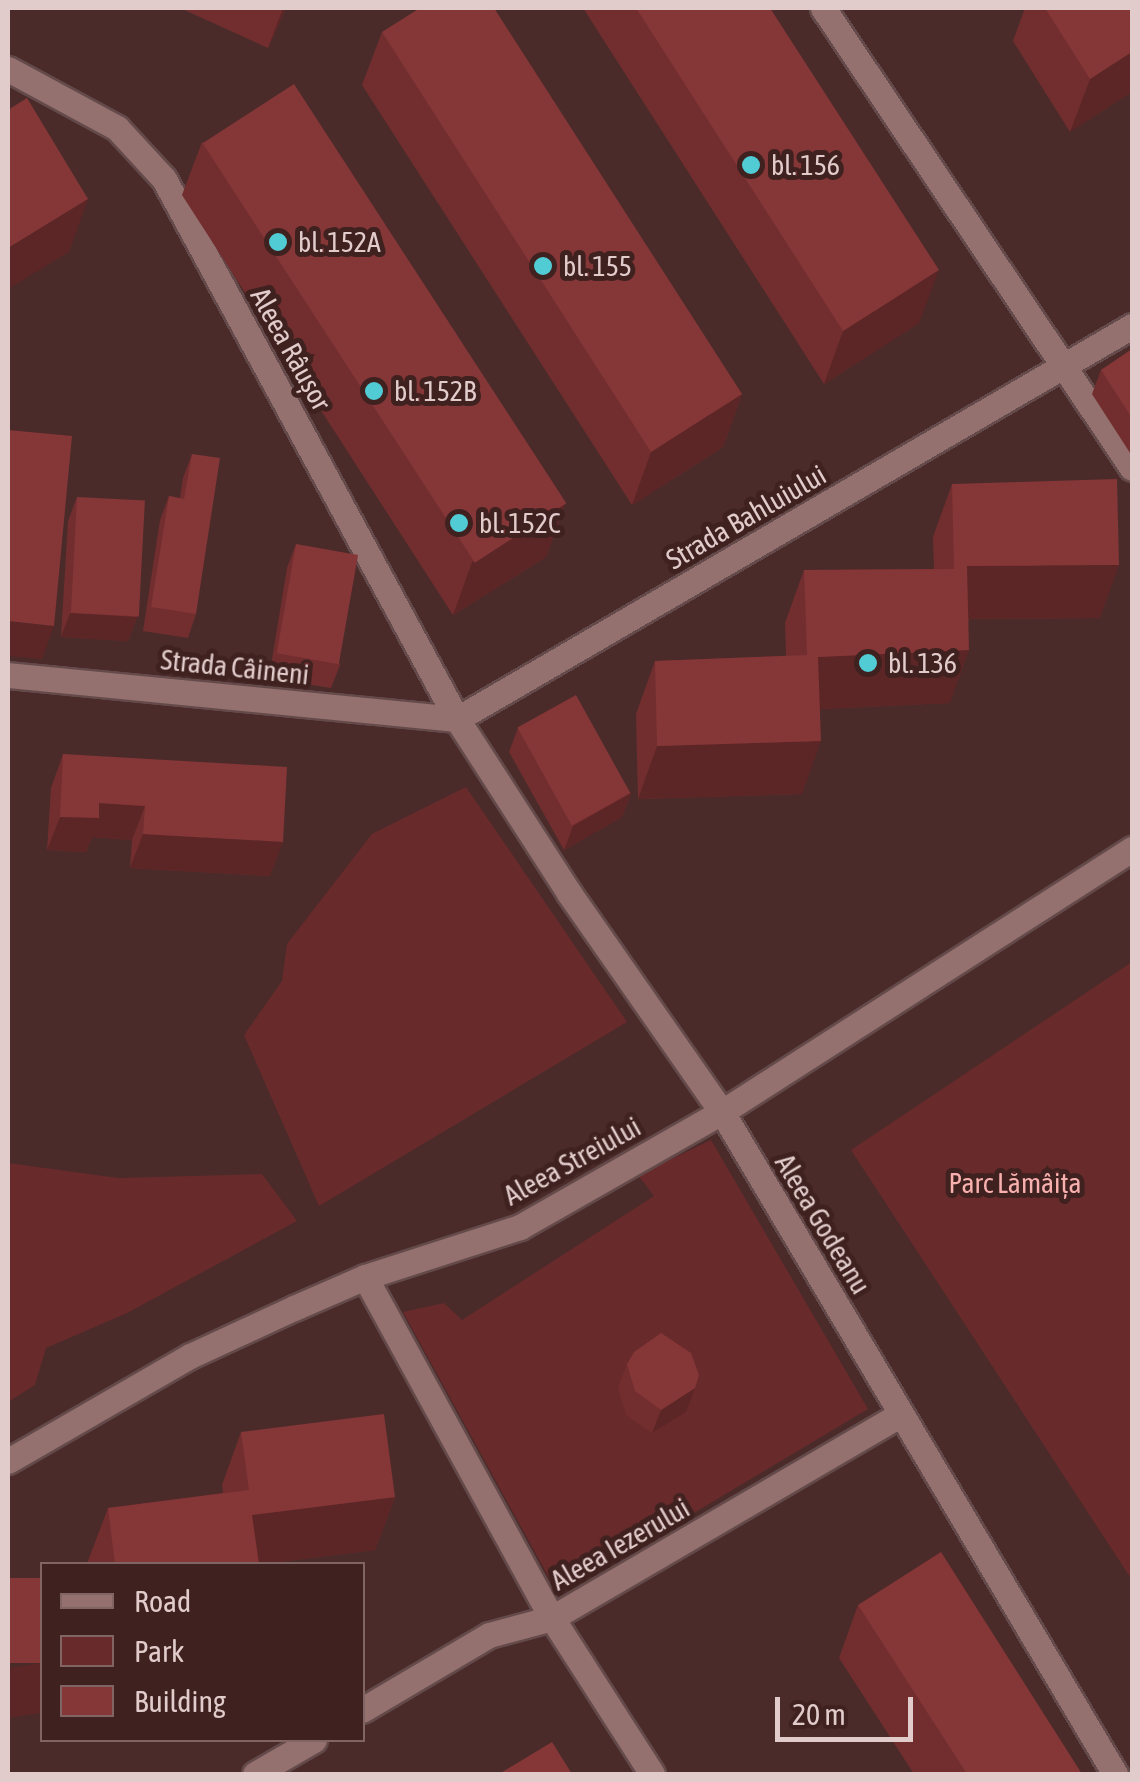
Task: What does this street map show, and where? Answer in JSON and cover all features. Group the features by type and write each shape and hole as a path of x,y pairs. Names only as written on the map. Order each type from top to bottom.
{"street":[{"path":"823,8 1132,468"},
{"name":"Aleea Râușor","path":"8,70 117,128 164,179 458,719"},
{"name":"Strada Bahluiului","path":"458,719 1132,326"},
{"name":"Strada Câineni","path":"8,674 458,719"},
{"name":"Aleea Godeanu","path":"458,719 568,893 722,1112 1115,1774"},
{"name":"Aleea Streiului","path":"8,1460 190,1356 365,1276 520,1226 722,1112 1132,849"},
{"path":"365,1276 552,1618 652,1774"},
{"name":"Aleea Iezerului","path":"365,1708 488,1634 552,1618 901,1414"},
{"path":"255,1774 311,1742"}],"green space":[{"path":"466,787 627,1022 319,1206 244,1035 282,981 287,944 372,834"},
{"name":"Parc Lămâița","path":"1132,962 1132,1580 851,1150"},
{"path":"711,1140 868,1409 558,1594 403,1312 444,1303 462,1320 654,1196 638,1175"},
{"path":"8,1163 118,1178 262,1174 297,1221 127,1313 46,1348 35,1385 8,1402"}],"building":[{"path":"420,8 494,8 742,394 651,452 382,32"},
{"path":"636,8 770,8 939,270 843,331"},
{"path":"1045,8 1132,8 1132,52 1090,79"},
{"path":"294,84 566,503 475,563 203,143"},
{"path":"27,98 88,199 8,248 8,110"},
{"path":"1132,349 1132,418 1101,370"},
{"path":"8,430 72,436 54,626 8,621"},
{"path":"192,454 220,458 196,614 151,607 169,496 184,499"},
{"path":"1117,479 1119,565 967,566 969,650 818,657 821,741 657,746 655,661 807,655 804,570 954,569 952,484"},
{"path":"77,497 145,501 139,616 71,613"},
{"path":"296,544 358,555 339,664 277,653"},
{"path":"576,695 630,793 572,825 517,727"},
{"path":"63,754 287,767 283,842 143,834 145,806 99,803 99,818 60,817"},
{"path":"661,1333 691,1353 699,1375 695,1388 661,1410 635,1391 627,1364 634,1352"},
{"path":"384,1414 395,1497 252,1515 259,1562 115,1562 108,1508 249,1490 241,1432"},
{"path":"941,1552 1082,1774 967,1774 858,1605"},
{"path":"8,1578 40,1578 40,1663 8,1663"},
{"path":"552,1742 572,1774 499,1774"}],"place":[{"name":"bl. 156","path":"751,165"},
{"name":"bl. 152A","path":"278,242"},
{"name":"bl. 155","path":"543,266"},
{"name":"bl. 152B","path":"374,391"},
{"name":"bl. 152C","path":"459,523"},
{"name":"bl. 136","path":"868,663"}]}
